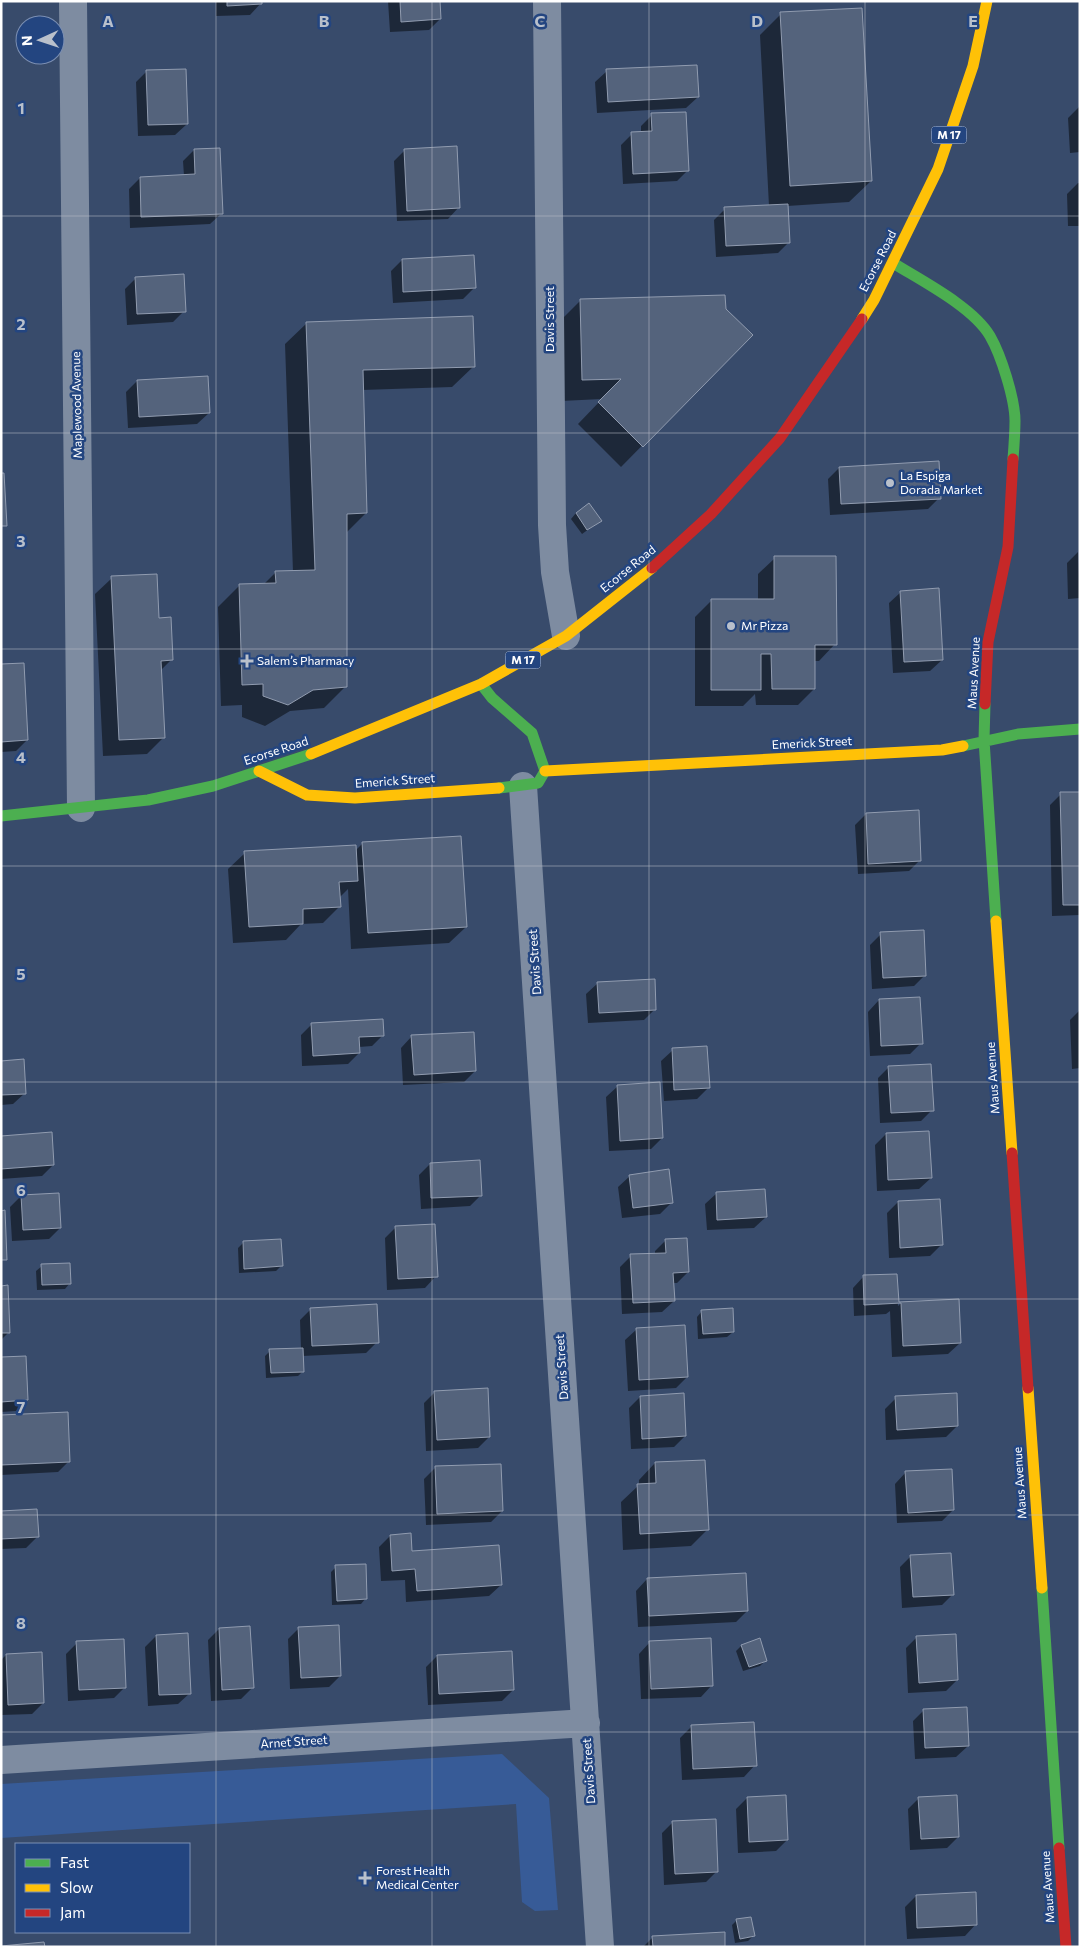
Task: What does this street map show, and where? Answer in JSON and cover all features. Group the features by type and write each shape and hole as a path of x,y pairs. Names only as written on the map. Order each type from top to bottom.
{"main road":[{"name":"Ecorse Road","path":"1,816 81,808 164,796 213,786 320,751 481,684 566,636 659,563 711,514 780,438 851,338 893,263 938,169 973,66 987,1"},
{"name":"Maus Avenue","path":"893,263 947,296 969,313 990,336 1007,379 1015,418 1008,547 988,642 984,740 1066,1947"},
{"path":"481,684 492,698 532,733 545,771 530,785"},
{"name":"Emerick Street","path":"545,771 942,750 1018,734 1080,729"},
{"name":"Emerick Street","path":"259,771 306,795 355,798 530,785"}],"street":[{"name":"Maplewood Avenue","path":"73,1 81,808"},
{"name":"Davis Street","path":"547,1 552,525 555,572 566,636"},
{"name":"Davis Street","path":"530,785 600,1947"},
{"name":"Arnet Street","path":"1,1760 586,1723"}],"shaded area":[{"path":"502,1754 549,1798 558,1910 535,1911 522,1902 516,1804 1,1838 1,1784"}],"building":[{"path":"227,1 262,1 262,4 227,6"},
{"path":"400,1 440,1 441,19 401,22"},
{"path":"862,8 872,181 790,186 780,12"},
{"path":"697,65 699,97 608,102 606,69"},
{"path":"186,69 188,124 148,125 146,70"},
{"path":"686,112 689,171 633,174 631,132 652,131 651,113"},
{"path":"457,146 460,208 407,211 404,149"},
{"path":"220,148 223,214 141,217 140,177 195,174 194,149"},
{"path":"788,204 790,243 726,246 724,207"},
{"path":"474,255 476,288 403,292 402,259"},
{"path":"184,274 186,312 137,314 135,277"},
{"path":"725,295 726,309 753,335 643,447 598,402 621,379 582,380 580,299"},
{"path":"473,316 475,367 363,370 367,513 347,514 347,687 313,690 288,705 263,696 263,684 242,685 239,584 276,583 275,571 315,570 306,322"},
{"path":"208,376 210,413 139,417 137,380"},
{"name":"La Espiga Dorada Market","path":"939,461 941,499 841,504 839,467"},
{"path":"1,473 4,473 7,526 1,526"},
{"path":"589,503 602,521 587,530 576,513"},
{"path":"774,556 836,556 837,645 815,645 815,689 772,689 771,654 761,654 761,690 711,690 711,599 774,599"},
{"path":"157,574 159,618 171,617 173,660 161,661 165,738 119,740 111,576"},
{"path":"939,588 943,660 904,662 900,591"},
{"path":"24,663 28,740 1,742 1,664"},
{"path":"1060,792 1080,792 1080,905 1063,905"},
{"path":"919,810 921,861 868,864 866,813"},
{"path":"461,836 467,927 368,933 362,842"},
{"path":"356,845 358,881 339,882 341,907 303,909 303,924 249,927 244,851"},
{"path":"924,930 926,976 883,978 880,932"},
{"path":"655,979 656,1010 599,1013 597,982"},
{"path":"920,997 923,1044 881,1046 879,999"},
{"path":"383,1019 384,1036 359,1037 360,1053 313,1056 311,1023"},
{"path":"474,1032 476,1071 414,1075 411,1035"},
{"path":"707,1046 710,1088 674,1090 672,1048"},
{"path":"24,1059 26,1094 1,1095 1,1061"},
{"path":"931,1064 934,1111 891,1113 888,1066"},
{"path":"660,1082 663,1138 620,1141 617,1085"},
{"path":"929,1131 932,1178 888,1180 886,1133"},
{"path":"52,1132 54,1165 1,1169 1,1136"},
{"path":"480,1160 482,1196 431,1198 430,1163"},
{"path":"669,1169 673,1203 633,1208 629,1175"},
{"path":"765,1189 767,1217 717,1220 716,1192"},
{"path":"59,1193 61,1228 23,1230 21,1195"},
{"path":"940,1199 943,1245 900,1248 898,1201"},
{"path":"5,1210 7,1260 1,1260 1,1211"},
{"path":"435,1224 438,1277 398,1279 395,1226"},
{"path":"687,1238 689,1272 673,1273 675,1301 633,1303 630,1254 666,1253 665,1239"},
{"path":"281,1239 283,1266 244,1269 243,1241"},
{"path":"70,1263 71,1284 42,1285 41,1264"},
{"path":"897,1274 899,1302 959,1299 961,1343 903,1346 901,1303 864,1305 863,1275"},
{"path":"8,1285 10,1333 1,1333 1,1286"},
{"path":"377,1304 379,1343 312,1346 310,1308"},
{"path":"733,1308 734,1332 703,1334 701,1310"},
{"path":"685,1325 688,1377 639,1380 636,1328"},
{"path":"303,1348 304,1372 271,1373 269,1349"},
{"path":"26,1356 28,1400 1,1402 1,1357"},
{"path":"488,1388 490,1437 437,1440 434,1391"},
{"path":"684,1393 686,1436 642,1439 640,1396"},
{"path":"957,1393 958,1426 897,1430 895,1396"},
{"path":"68,1412 70,1462 1,1465 1,1415"},
{"path":"705,1460 709,1530 640,1534 637,1484 656,1483 655,1462"},
{"path":"501,1464 503,1511 437,1514 435,1466"},
{"path":"952,1469 954,1510 908,1513 905,1471"},
{"path":"37,1509 39,1537 1,1539 1,1511"},
{"path":"411,1533 412,1551 499,1545 502,1585 417,1591 415,1569 392,1571 390,1535"},
{"path":"951,1553 954,1595 913,1597 910,1555"},
{"path":"366,1564 367,1599 337,1601 335,1565"},
{"path":"746,1573 748,1611 649,1616 647,1578"},
{"path":"339,1625 341,1676 301,1678 298,1627"},
{"path":"250,1626 254,1688 222,1690 219,1628"},
{"path":"188,1633 191,1694 159,1695 156,1635"},
{"path":"956,1634 958,1680 919,1683 916,1636"},
{"path":"711,1638 713,1686 651,1689 649,1641"},
{"path":"760,1638 767,1661 749,1667 741,1645"},
{"path":"124,1639 126,1688 79,1690 76,1641"},
{"path":"512,1651 514,1690 439,1694 437,1655"},
{"path":"42,1652 44,1703 8,1705 6,1654"},
{"path":"967,1707 969,1746 925,1748 923,1709"},
{"path":"754,1722 757,1766 693,1769 691,1725"},
{"path":"786,1795 788,1840 749,1842 747,1797"},
{"path":"957,1795 959,1837 921,1839 918,1797"},
{"path":"716,1819 718,1872 675,1874 672,1821"},
{"path":"976,1892 977,1925 917,1928 916,1895"},
{"path":"751,1917 755,1936 740,1939 736,1919"},
{"path":"725,1932 725,1947 653,1947 652,1936"},
{"path":"44,1942 45,1947 1,1947 1,1946"}],"traffic: fast":[{"path":"893,263 932,286 959,305 972,315 990,336 1003,365 1013,401 1015,421 1013,459"},
{"path":"481,684 492,698 532,733 545,771 538,783 499,788"},
{"path":"985,704 984,740 996,921"},
{"path":"963,746 1018,734 1080,729"},
{"path":"1,816 148,800 213,786 311,754"},
{"path":"1042,1588 1059,1848"}],"traffic: slow":[{"path":"862,319 874,300 938,169 973,66 987,1"},
{"path":"311,754 481,684 566,636 652,568"},
{"path":"545,771 942,750 963,746"},
{"path":"259,771 307,795 355,798 499,788"},
{"path":"996,921 1012,1153"},
{"path":"1028,1388 1042,1588"}],"traffic: jam":[{"path":"652,568 711,514 780,438 862,319"},
{"path":"985,704 988,642 1008,547 1013,459"},
{"path":"1012,1153 1028,1388"},
{"path":"1059,1848 1066,1947"}],"place":[{"name":"La Espiga Dorada Market","path":"890,483"},
{"name":"Mr Pizza","path":"731,626"},
{"name":"Salem’s Pharmacy","path":"247,661"},
{"name":"Forest Health Medical Center","path":"365,1878"}]}
